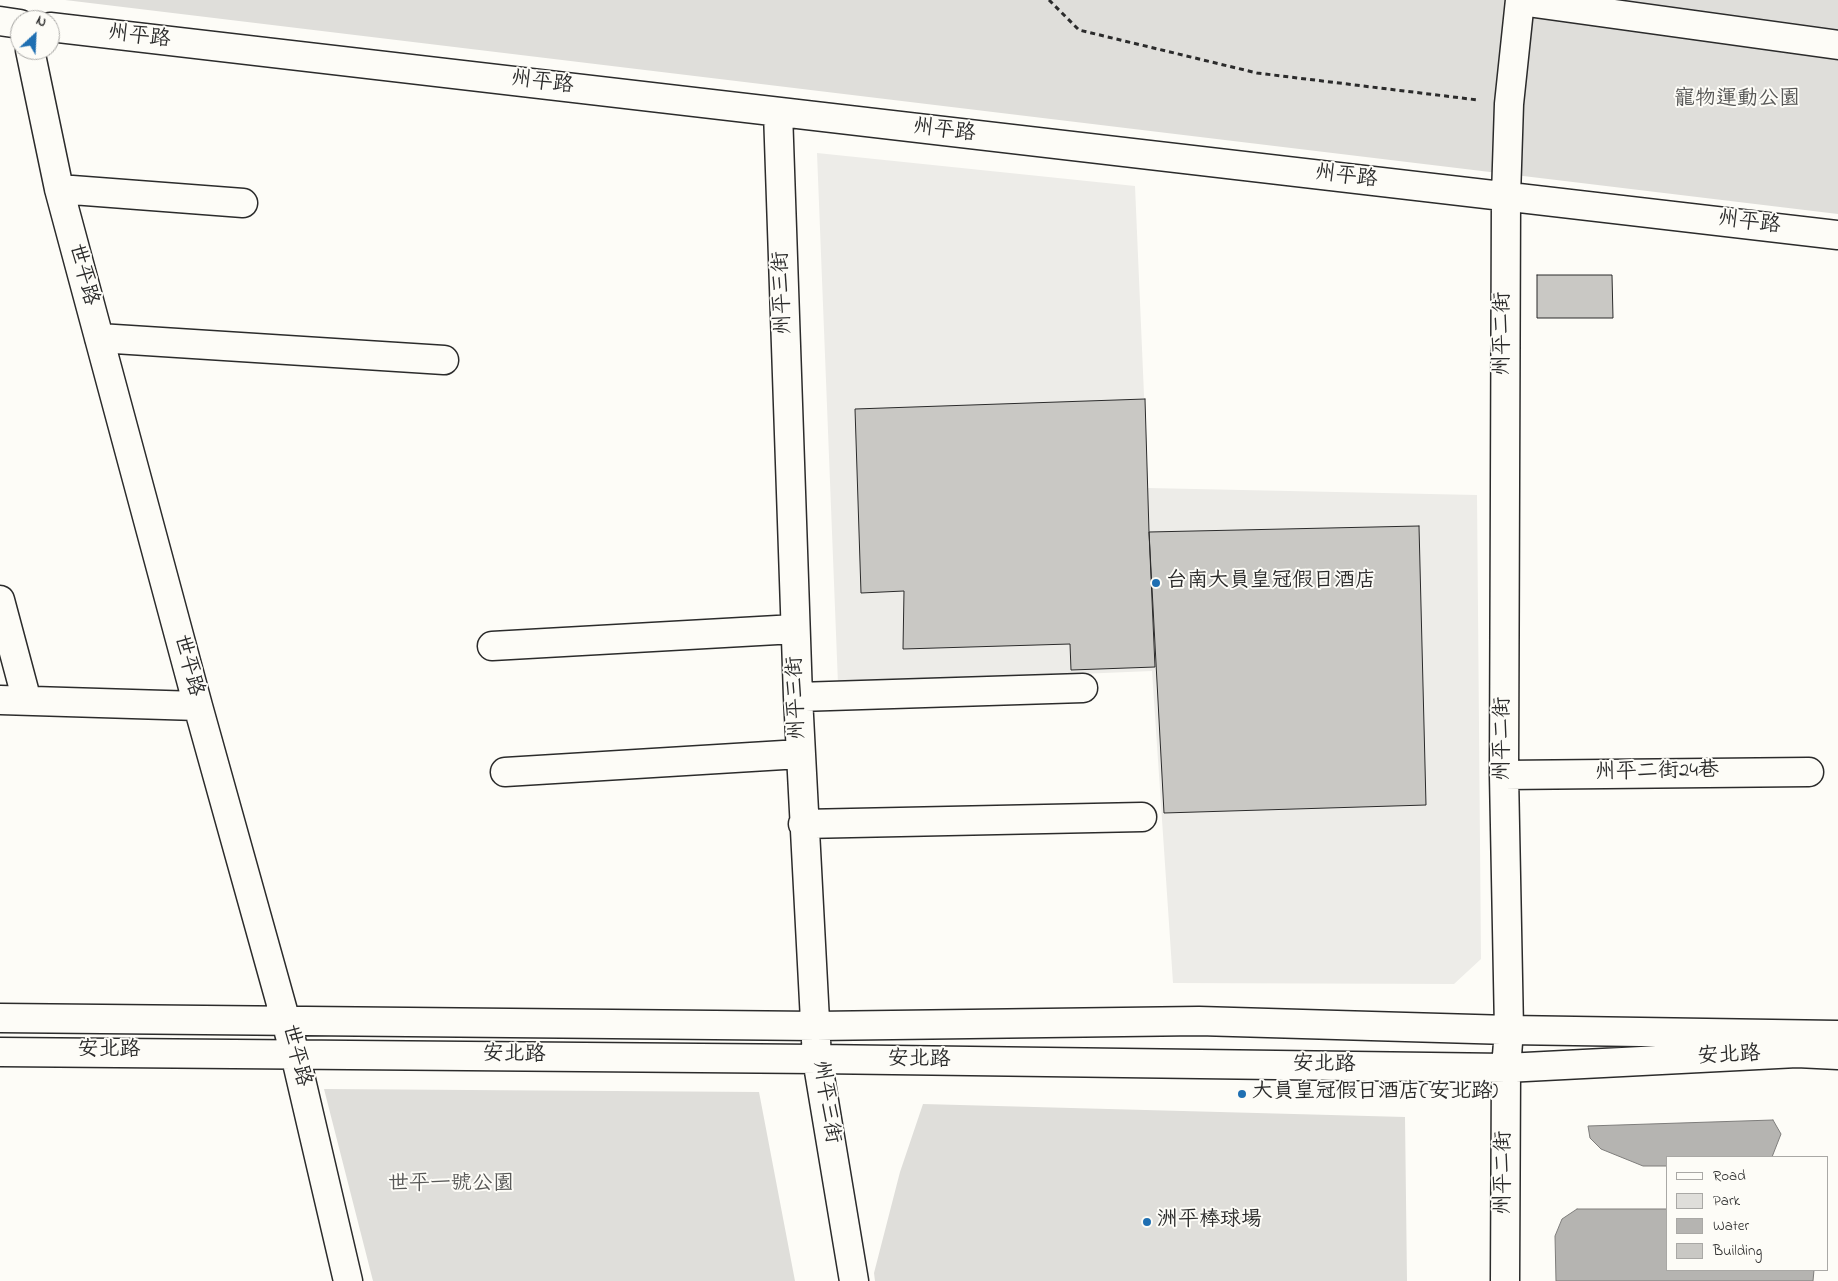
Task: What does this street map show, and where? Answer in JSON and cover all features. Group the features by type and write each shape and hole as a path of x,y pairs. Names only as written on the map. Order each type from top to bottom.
{"street":[{"name":"州平二街","path":"1505,1281 1506,1068 1509,1030 1504,775 1506,196 1509,104 1520,0"},
{"path":"1520,0 1838,45"},
{"name":"州平路","path":"60,28 1838,234"},
{"name":"世平路","path":"32,60 59,189 198,706 295,1054 348,1281"},
{"name":"州平三街","path":"778,112 800,754 817,1059 854,1281"},
{"path":"59,189 243,203"},
{"path":"99,338 444,360"},
{"path":"0,600 27,701"},
{"path":"492,646 795,629"},
{"path":"798,697 1083,688"},
{"path":"0,700 198,706"},
{"path":"505,772 800,754"},
{"name":"州平二街24巷","path":"1504,775 1809,772"},
{"path":"804,824 1142,817"},
{"name":"安北路","path":"0,1018 816,1026 1199,1021 1509,1030 1838,1035"},
{"name":"安北路","path":"0,1052 817,1059 1506,1068 1798,1053 1838,1056"}],"path":[{"path":"1049,0 1079,30 1257,73 1509,104"}],"shaded area":[{"name":"台南大員皇冠假日酒店","path":"817,153 1135,186 1148,488 1477,495 1481,959 1454,984 1173,983 1152,671 838,684"}],"green space":[{"name":"寵物運動公園","path":"65,0 1838,0 1838,214"},
{"name":"世平一號公園","path":"324,1089 759,1092 795,1281 373,1281"},
{"name":"洲平棒球場","path":"923,1104 1405,1117 1407,1281 875,1281 874,1273 900,1172"}],"water":[{"path":"1773,1120 1781,1134 1772,1156 1666,1156 1666,1166 1643,1166 1601,1149 1590,1138 1588,1126"},
{"path":"1577,1209 1666,1209 1666,1271 1814,1271 1813,1281 1556,1281 1555,1236 1562,1219"}],"building":[{"path":"1537,275 1612,275 1613,318 1537,318"},
{"path":"1145,399 1155,667 1071,670 1070,644 903,649 904,591 861,593 855,409"},
{"path":"1419,526 1426,805 1164,813 1149,532"}],"place":[{"name":"台南大員皇冠假日酒店","path":"1156,583"},
{"name":"大員皇冠假日酒店(安北路)","path":"1242,1094"},
{"name":"洲平棒球場","path":"1147,1222"}]}
